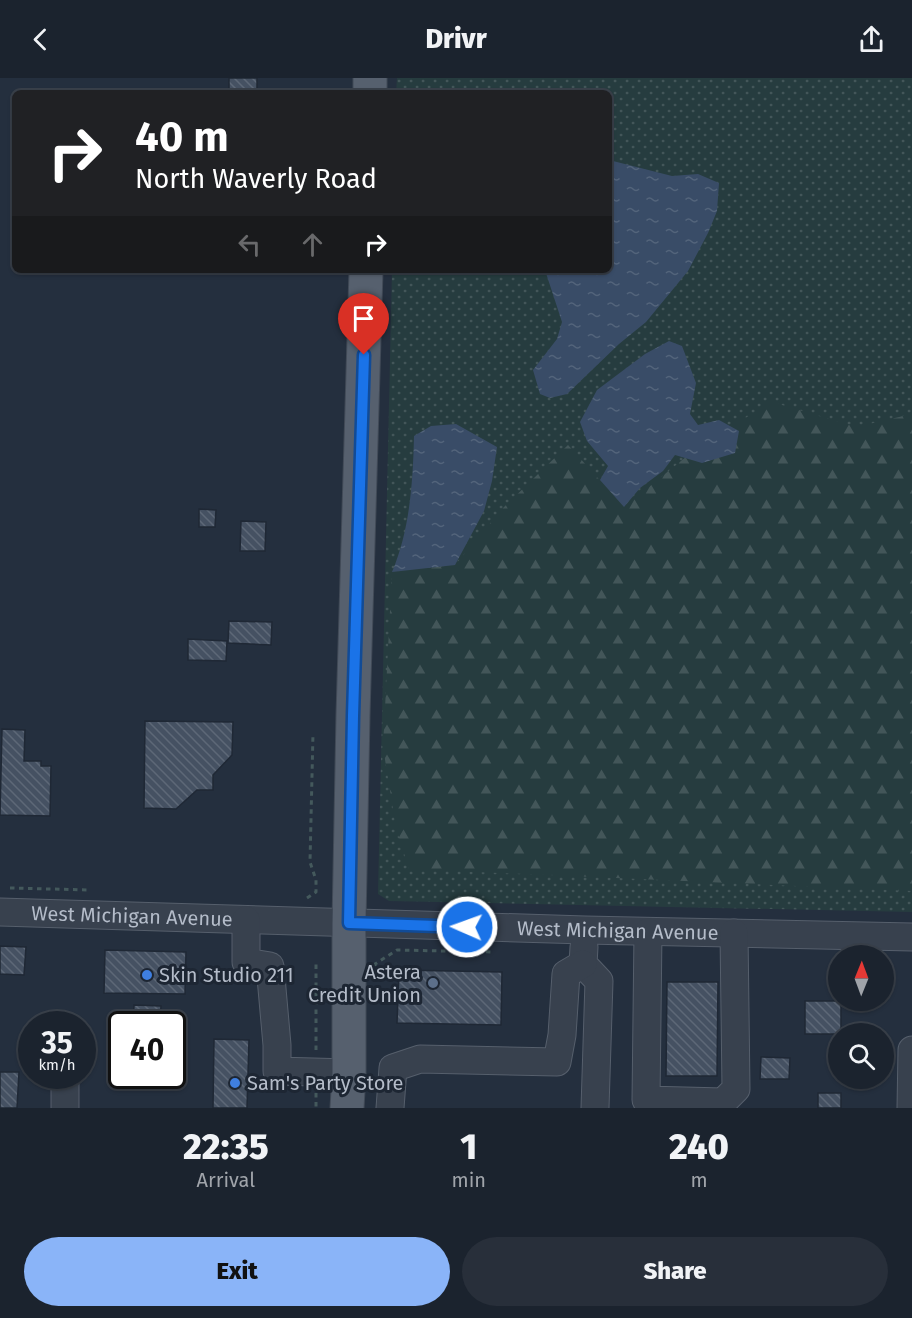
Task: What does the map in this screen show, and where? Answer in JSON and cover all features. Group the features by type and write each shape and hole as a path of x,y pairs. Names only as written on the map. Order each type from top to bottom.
{"main road":[{"path":"347,1108 349,923 366,273"}],"street":[{"name":"West Michigan Avenue","path":"0,912 648,932 912,937"},
{"path":"246,920 246,962 270,966 278,1071 349,1073"},
{"path":"585,930 583,964 599,981 595,1108"},
{"path":"648,932 646,1100 723,1102 736,1089 735,933"},
{"path":"390,1108 393,1068 420,1059 556,1062 562,1035 566,974 583,964"},
{"path":"911,1108 912,1050"},
{"path":"64,1108 65,1089"}],"path":[{"path":"297,898 309,898 316,892 316,880 310,862 313,733"},
{"path":"0,887 98,891"},
{"path":"316,962 316,1108"}],"green space":[{"path":"397,78 912,78 912,912 389,901 378,894 392,273 612,273 612,90 396,90"},
{"path":"772,402 856,427 912,414 912,891 409,869 396,828 383,747 392,572 455,565 504,507 568,445 624,507 702,444"}],"water":[{"path":"612,161 672,176 698,174 719,183 717,211 688,271 646,322 619,344 567,394 550,398 540,394 533,370 557,339 562,322 546,273 612,273"},
{"path":"669,341 682,346 696,383 690,414 698,425 719,420 739,431 735,453 702,463 675,455 663,471 640,488 624,507 600,480 608,466 587,441 580,422 597,390 645,354"},
{"path":"456,424 497,447 492,481 484,511 455,565 392,572 407,522 414,436 431,426"}],"building":[{"path":"229,78 257,78 257,90 229,90"},
{"path":"199,509 216,510 215,527 199,527"},
{"path":"241,521 266,522 265,551 240,551"},
{"path":"229,621 272,622 271,645 228,643"},
{"path":"188,639 227,641 226,661 188,660"},
{"path":"145,721 233,722 232,755 213,775 213,790 197,790 176,809 144,808"},
{"path":"2,729 25,730 24,761 41,761 41,766 51,766 50,816 0,815"},
{"path":"0,946 26,947 24,975 0,974"},
{"path":"105,950 186,952 185,994 104,993"},
{"path":"399,970 502,972 501,1025 397,1023"},
{"path":"667,982 718,982 717,1076 666,1076"},
{"path":"805,1001 828,1001 828,1011 841,1011 841,1023 828,1023 828,1034 805,1034"},
{"path":"134,1005 161,1006 161,1011 134,1011"},
{"path":"214,1039 249,1040 247,1108 213,1108"},
{"path":"761,1057 790,1058 789,1079 760,1079"},
{"path":"0,1072 18,1072 17,1108 0,1108"},
{"path":"818,1093 841,1093 841,1108 818,1108"}],"place":[{"name":"Skin Studio 211","path":"147,975"},
{"name":"Astera Credit Union","path":"433,983"},
{"name":"Sam's Party Store","path":"235,1083"}],"route":[{"path":"364,355 349,923 467,927"}]}
